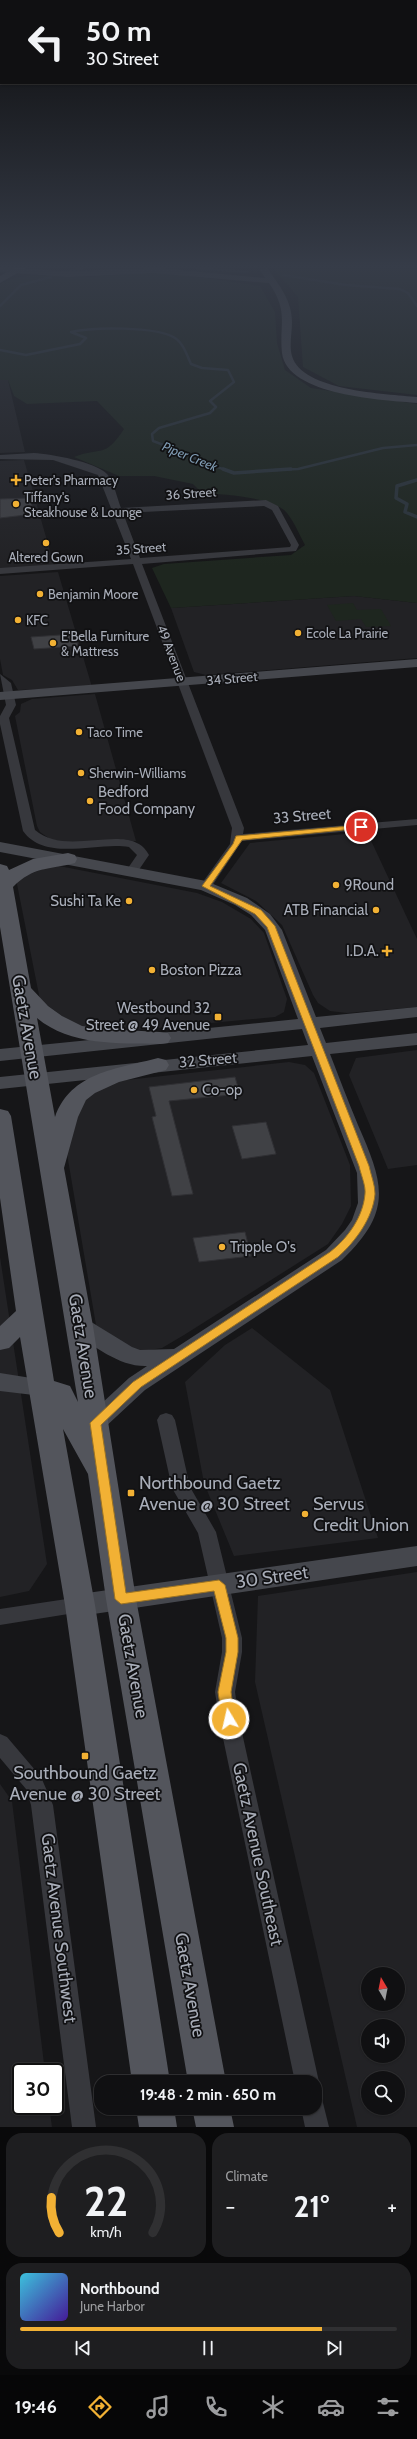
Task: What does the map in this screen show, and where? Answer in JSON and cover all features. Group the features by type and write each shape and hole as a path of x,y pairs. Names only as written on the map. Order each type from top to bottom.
{"main road":[{"path":"2,878 28,865 68,859"},
{"name":"Gaetz Avenue","path":"2,878 80,1326 121,1599 206,2075"},
{"path":"0,932 4,941 14,947"},
{"path":"21,989 46,1016 68,1028 96,1034 160,1038"},
{"path":"53,1170 71,1107 79,1094 96,1083 158,1065"},
{"path":"0,1116 4,1164 80,1606 151,2075"},
{"path":"0,1341 29,1313"},
{"path":"42,1387 60,1392 80,1436 102,1476"},
{"path":"156,2115 158,2127"},
{"path":"213,2115 215,2127"}],"street":[{"path":"292,367 297,373 314,382 333,388 417,400"},
{"name":"49 Avenue","path":"0,457 42,454 66,458 103,474 119,511 238,828 238,838"},
{"name":"36 Street","path":"119,511 266,503 275,508 295,544 293,549 283,552"},
{"name":"35 Street","path":"0,571 283,552"},
{"name":"34 Street","path":"4,696 417,663"},
{"path":"0,677 6,683 4,696 11,707 4,718 29,831 38,838 59,845 124,842 136,845 142,850 143,855 132,872"},
{"name":"33 Street","path":"238,838 417,822"},
{"path":"206,886 236,844 238,838"},
{"path":"0,847 206,886 258,912 270,926 310,1023 366,1172 370,1193 365,1215 348,1243 324,1263 137,1384 95,1423"},
{"name":"32 Street","path":"0,1055 417,1012"},
{"path":"320,1050 347,1032 417,1020"},
{"path":"158,1065 197,1054 285,1035 310,1023"},
{"name":"32 Street","path":"0,1083 158,1065 320,1050 417,1039"},
{"path":"80,1326 124,1353 139,1358 177,1357"},
{"path":"0,1382 42,1387"},
{"name":"Gaetz Avenue Southeast","path":"166,1420 177,1478 181,1488 207,1532 232,1638 232,1652 225,1692 229,1719 305,2075"},
{"name":"30 Street","path":"80,1606 417,1556"},
{"path":"0,1617 80,1606"},
{"name":"Gaetz Avenue Southwest","path":"0,1743 34,1784 42,1805 84,2127"},
{"path":"314,2115 317,2127"}],"shaded area":[{"path":"0,367 284,367 285,370 311,388 417,404 417,603 354,596 171,608 152,568 164,564 291,555 305,545 293,521 284,510 267,502 233,495 202,493 193,484 154,476 119,476 74,457 107,448 124,429 97,401 27,404 14,396 8,380 0,380"},
{"path":"303,367 417,367 417,395 339,386"},
{"path":"0,380 8,380 25,452 0,453"},
{"path":"24,460 54,565 0,569 0,461"},
{"path":"58,572 92,687 18,690 12,680 3,675 0,659 0,576"},
{"name":"Ecole La Prairie","path":"354,596 417,603 417,658 206,675 194,672 171,608"},
{"path":"353,603 357,610 381,609 391,626 366,627 361,619 336,621 327,605"},
{"path":"95,694 136,841 71,844 50,839 40,832 37,826 15,716 20,712 21,704 32,699"},
{"path":"367,832 417,939 417,1007 347,1013 330,1011 318,1003 313,995 282,925 256,901 221,883 250,843"},
{"path":"54,865 197,893 222,902 251,919 264,933 287,999 284,1012 275,1017 125,1031 81,1030 40,1000 16,879"},
{"path":"417,1050 417,1165 388,1169 349,1075 356,1058"},
{"path":"289,1062 305,1065 314,1073 350,1165 351,1206 342,1224 328,1244 184,1335 162,1348 137,1352 96,1325 63,1130 83,1096 117,1081"},
{"path":"0,1257 47,1564 29,1591 0,1597"},
{"path":"252,1328 330,1390 378,1538 234,1556 204,1483 185,1382 225,1345"},
{"path":"417,1572 417,2127 357,2127 255,1682 258,1596"},
{"path":"0,1784 12,1801 44,2063 12,2063 12,2115 50,2115 52,2127 0,2127"}],"building":[{"name":"Tiffany's Steakhouse & Lounge","path":"30,498 34,514 0,518 0,499"},
{"name":"E'Bella Furniture & Mattress","path":"75,634 78,646 34,649 31,637"},
{"path":"235,1077 240,1094 169,1101 193,1194 172,1196 152,1117 156,1116 149,1087"},
{"name":"Co-op","path":"266,1122 276,1154 242,1159 232,1126"},
{"name":"Tripple O's","path":"245,1232 251,1256 199,1262 193,1238"}],"waterway":[{"name":"Piper Creek","path":"200,367 228,370 234,382 210,401 216,407 210,413 159,428 152,434 153,441 226,470"},
{"name":"Piper Creek","path":"280,470 298,469 383,448 417,445"},
{"name":"Piper Creek","path":"223,469 234,473 280,470"},
{"name":"Piper Creek","path":"280,470 291,469"},
{"name":"Piper Creek","path":"275,470 280,470"},
{"name":"Piper Creek","path":"417,480 397,486 396,498 407,504 405,512 417,517"}],"place":[{"name":"Peter's Pharmacy","path":"16,480"},
{"name":"Tiffany's Steakhouse & Lounge","path":"16,504"},
{"name":"Altered Gown","path":"46,543"},
{"name":"Benjamin Moore","path":"40,594"},
{"name":"KFC","path":"18,620"},
{"name":"Ecole La Prairie","path":"298,633"},
{"name":"E'Bella Furniture & Mattress","path":"53,643"},
{"name":"Taco Time","path":"79,732"},
{"name":"Sherwin-Williams","path":"81,773"},
{"name":"Bedford Food Company","path":"90,801"},
{"name":"9Round","path":"336,885"},
{"name":"Sushi Ta Ke","path":"129,901"},
{"name":"ATB Financial","path":"376,910"},
{"name":"I.D.A.","path":"387,951"},
{"name":"Boston Pizza","path":"152,970"},
{"name":"Westbound 32 Street @ 49 Avenue","path":"218,1017"},
{"name":"Co-op","path":"194,1090"},
{"name":"Tripple O's","path":"222,1247"},
{"name":"Northbound Gaetz Avenue @ 30 Street","path":"131,1493"},
{"name":"Servus Credit Union","path":"305,1514"},
{"name":"Southbound Gaetz Avenue @ 30 Street","path":"85,1756"}],"route":[{"path":"229,1719 225,1692 226,1676 232,1652 232,1638 219,1585 121,1599 95,1423 137,1384 225,1325 314,1270 334,1255 348,1243 365,1215 370,1193 364,1166 305,1012 270,926 258,912 229,896 206,886 236,844 238,838 361,827"}]}
